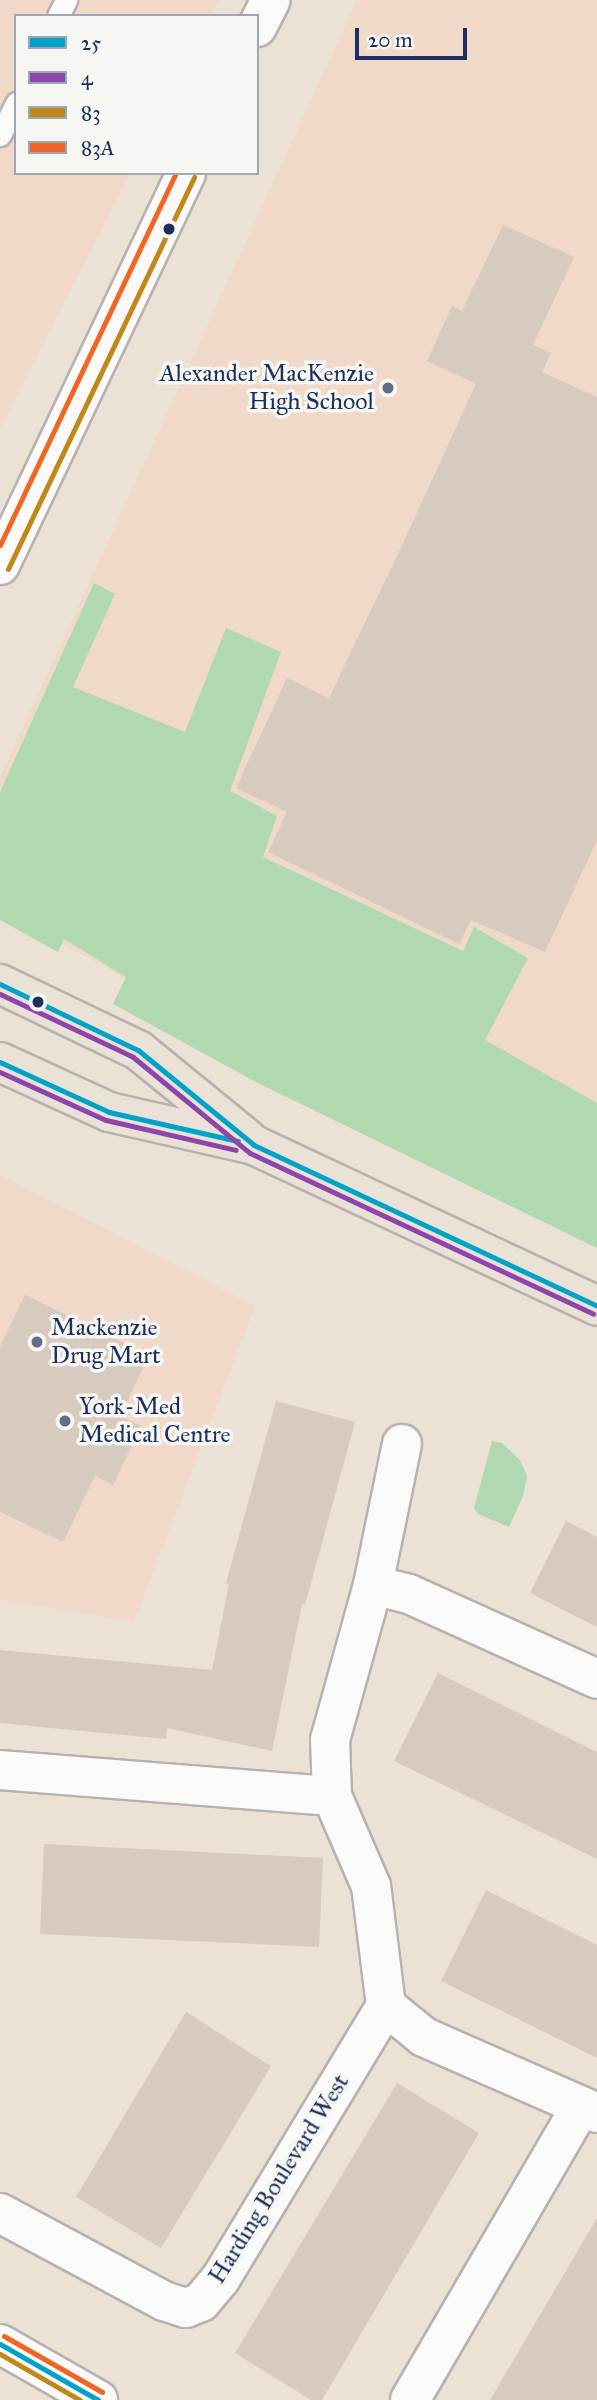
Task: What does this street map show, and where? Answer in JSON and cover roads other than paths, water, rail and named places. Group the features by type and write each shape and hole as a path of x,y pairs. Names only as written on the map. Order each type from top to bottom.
{"main road":[{"path":"0,984 138,1050 254,1144"},
{"path":"0,1062 109,1112 254,1144 597,1306"}],"street":[{"path":"259,23 271,0"},
{"path":"0,565 186,175"},
{"path":"402,1444 373,1585 330,1740 332,1796 371,1886 386,2006 424,2037 589,2110 410,2400"},
{"path":"373,1585 409,1594 597,1679"},
{"path":"0,1770 332,1796"},
{"name":"Harding Boulevard West","path":"0,2213 164,2301 186,2308 201,2302 221,2278 386,2006"},
{"path":"0,2344 98,2400"}],"lane":[{"path":"0,135 14,107"}],"place":[{"name":"Alexander MacKenzie High School","path":"388,388"},
{"name":"Mackenzie Drug Mart","path":"37,1342"},
{"name":"York-Med Medical Centre","path":"65,1421"}]}
